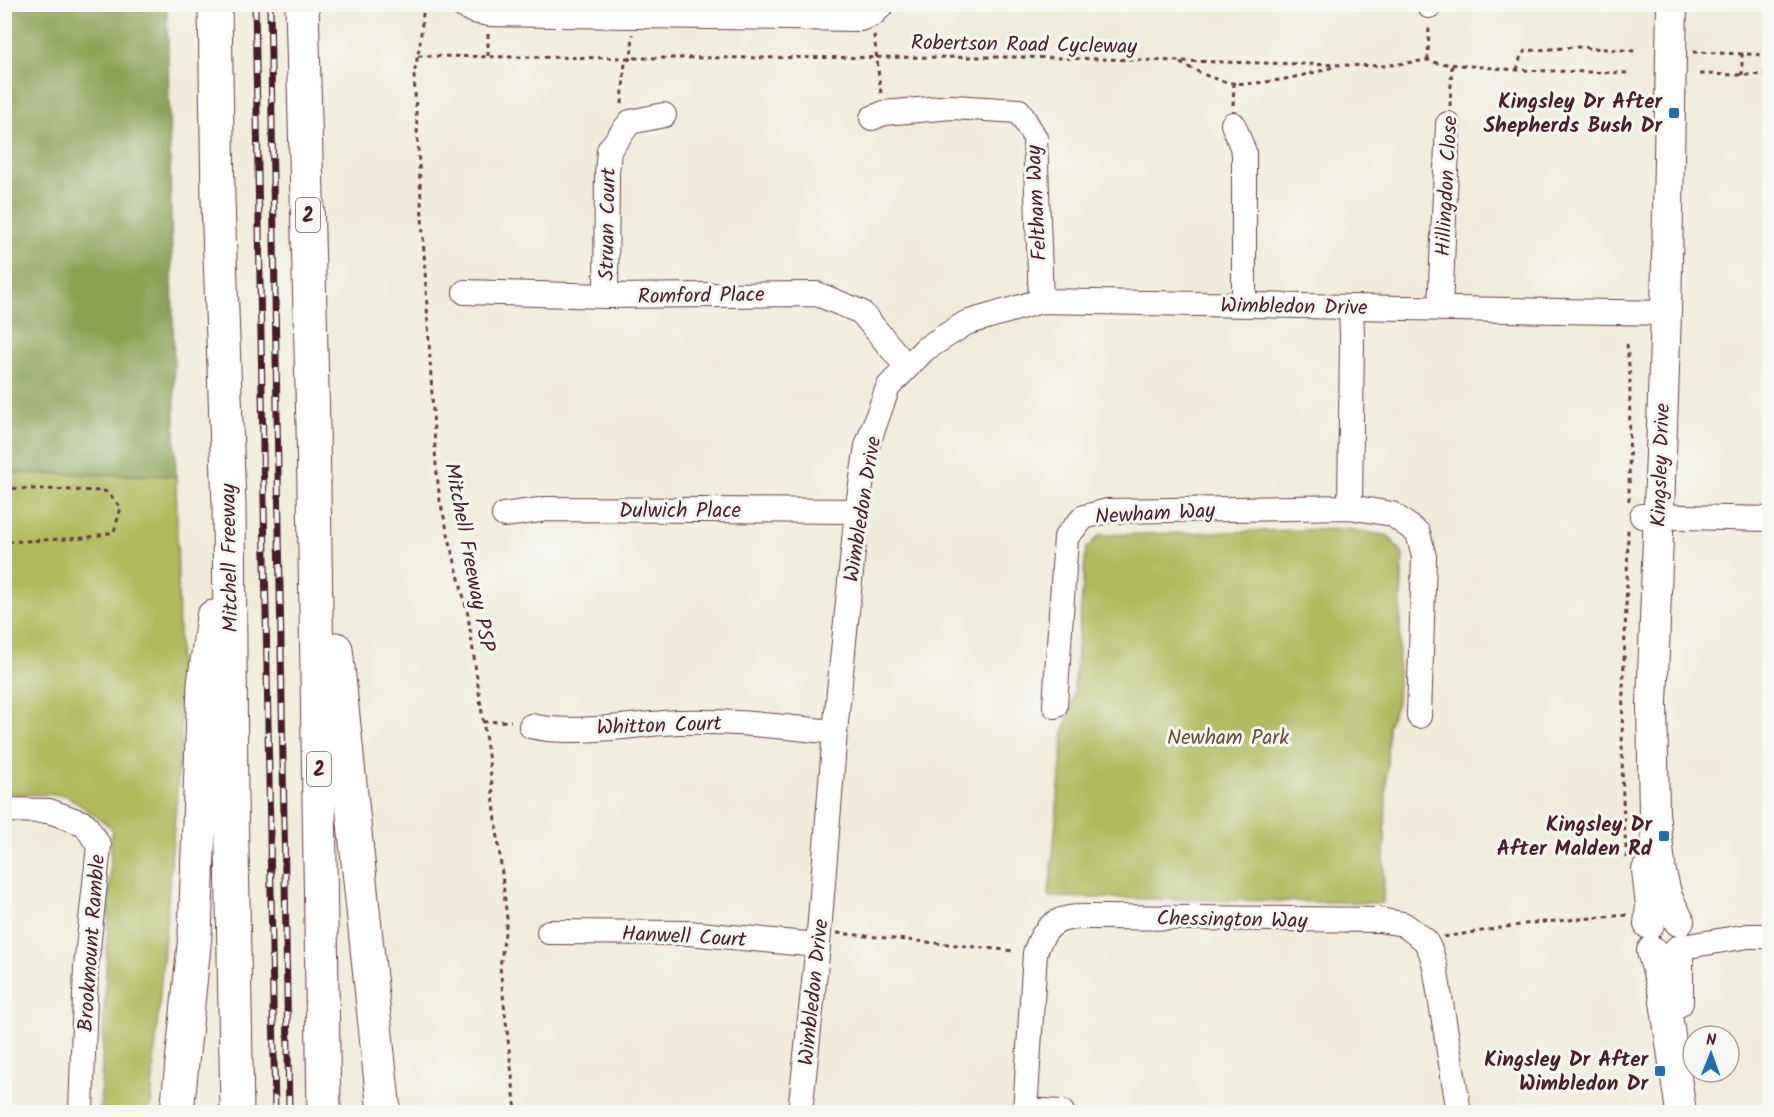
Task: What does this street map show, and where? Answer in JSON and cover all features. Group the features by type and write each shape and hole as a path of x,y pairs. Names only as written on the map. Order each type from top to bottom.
{"highway":[{"name":"Mitchell Freeway","path":"215,4 218,200 229,506 231,798 237,1113"},
{"name":"2","path":"302,4 313,426 324,1113"},
{"path":"313,426 384,1113"},
{"path":"177,1113 195,935 204,684 229,506"}],"main road":[{"name":"Kingsley Drive","path":"1659,4 1659,313"},
{"name":"Kingsley Drive","path":"1672,4 1659,313 1639,515 1652,704 1654,813 1661,873 1667,897 1661,930 1664,994 1681,1113"},
{"name":"Kingsley Drive","path":"1661,930 1677,992 1694,1113"}],"street":[{"path":"460,4 473,11 489,14 664,10 860,19 873,14 883,4"},
{"name":"Feltham Way","path":"872,118 884,113 952,106 1019,111 1035,138 1041,301"},
{"path":"630,122 664,115"},
{"name":"Struan Court","path":"606,296 609,150 630,122"},
{"path":"1233,124 1244,152 1244,305"},
{"name":"Hillingdon Close","path":"1440,309 1448,124"},
{"name":"Romford Place","path":"465,292 606,296 817,294 861,312 907,367"},
{"name":"Wimbledon Drive","path":"800,1113 819,938 857,511 867,446 888,387 925,349 966,323 1041,301 1659,313"},
{"path":"1350,507 1351,307"},
{"name":"Newham Way","path":"1055,706 1066,537 1084,517 1107,511 1350,507 1392,514 1418,533 1424,557 1419,716"},
{"name":"Dulwich Place","path":"504,515 547,509 857,511"},
{"path":"1639,515 1770,519"},
{"name":"Whitton Court","path":"531,726 573,729 710,722 836,732"},
{"name":"Brookmount Ramble","path":"4,810 49,811 85,824 99,846 86,967 81,1113"},
{"name":"Chessington Way","path":"1025,1111 1035,953 1045,929 1059,920 1071,917 1379,920 1403,924 1425,940"},
{"path":"1661,930 1759,936"},
{"name":"Hanwell Court","path":"549,932 688,933 819,938"},
{"path":"1425,940 1436,967 1459,1113"},
{"path":"1025,1111 1062,1113"}],"path":[{"name":"Mitchell Freeway PSP","path":"424,5 414,75 440,501 468,615 483,722 507,919 500,967 516,1113"},
{"path":"1428,60 1429,5"},
{"path":"1517,70 1521,55 1526,51 1576,47 1636,51"},
{"path":"1690,51 1770,55"},
{"path":"1742,53 1742,75"},
{"name":"Robertson Road Cycleway","path":"418,56 1019,57 1383,66 1428,60 1437,63 1517,70 1628,72"},
{"path":"630,122 621,101 625,62 632,58"},
{"path":"876,58 879,76"},
{"path":"1179,62 1204,75 1234,83 1275,80 1316,73 1338,65"},
{"name":"Hillingdon Close","path":"1448,124 1452,63"},
{"path":"1700,74 1770,74"},
{"path":"1627,344 1639,515 1622,734 1622,795 1627,861"},
{"path":"4,488 105,490 121,507 114,532 85,538 4,542"},
{"path":"483,722 506,720 531,726"},
{"path":"1425,940 1532,923 1661,930"},
{"path":"819,938 1035,953"}],"green space":[{"path":"5,4 167,5 176,476 5,473"},
{"path":"5,473 176,476 181,745 150,1112 100,1112 112,828 66,795 5,794"},
{"name":"Newham Park","path":"1347,529 1389,536 1403,555 1397,703 1388,726 1383,903 1049,897 1064,732 1073,700 1086,549 1100,535"}],"railway":[{"path":"255,4 275,1112"},
{"path":"270,4 289,1112"}],"place":[{"name":"Kingsley Dr After Shepherds Bush Dr","path":"1674,113"},
{"name":"Kingsley Dr After Malden Rd","path":"1664,836"},
{"name":"Kingsley Dr After Wimbledon Dr","path":"1660,1071"}]}
